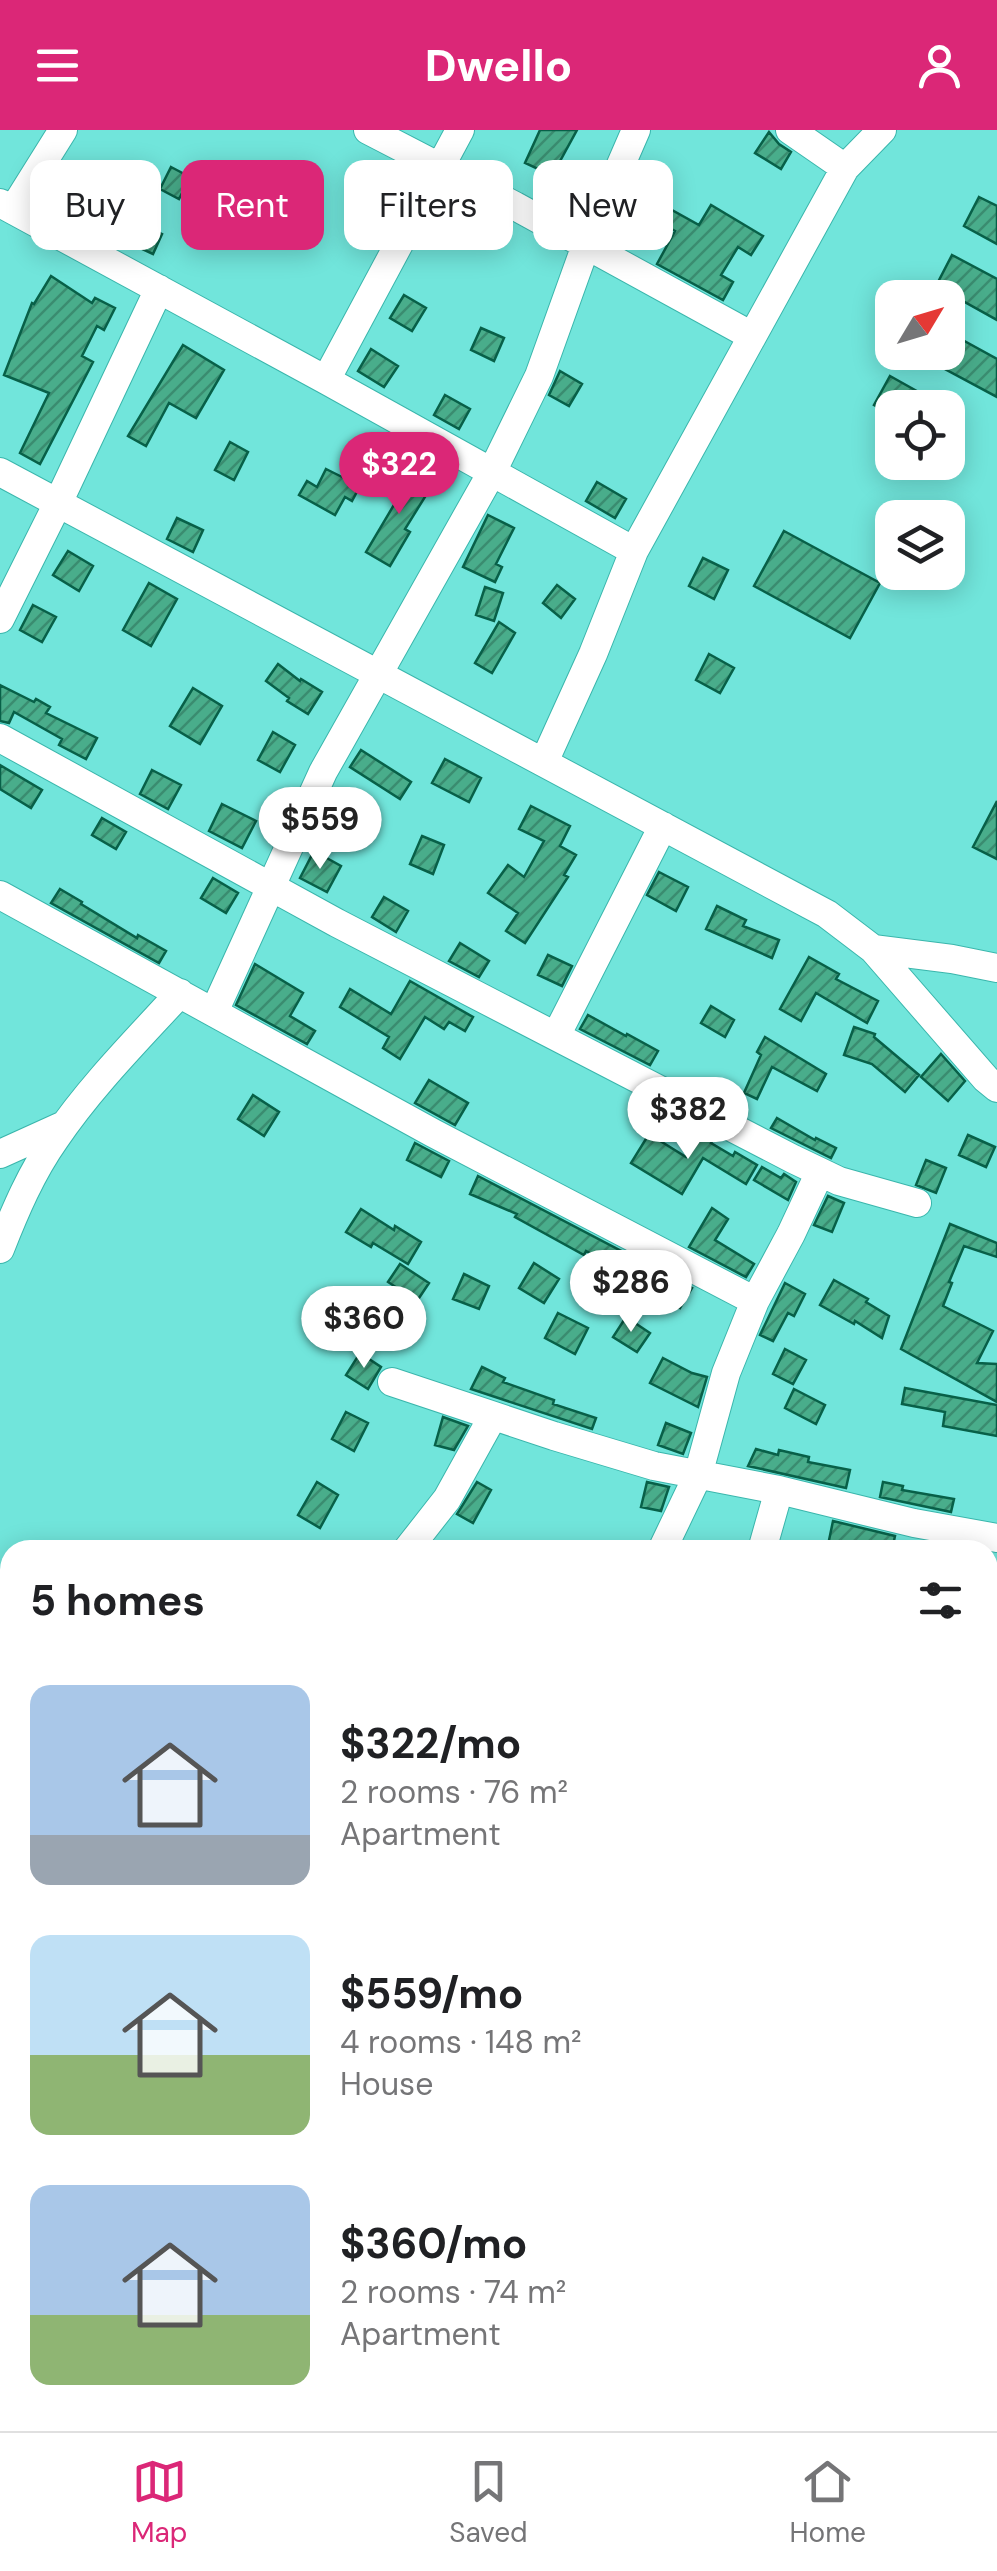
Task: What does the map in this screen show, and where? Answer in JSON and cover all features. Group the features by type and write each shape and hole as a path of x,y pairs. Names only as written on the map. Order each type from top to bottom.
{"street":[{"path":"63,130 7,207 634,551"},
{"path":"368,130 426,160"},
{"path":"446,160 460,130"},
{"path":"623,160 636,130"},
{"path":"790,130 845,168"},
{"path":"544,762 634,551 845,168 882,130"},
{"path":"326,380 397,250"},
{"path":"214,1012 323,772 492,472 539,376 584,250"},
{"path":"595,250 752,336"},
{"path":"0,619 159,289"},
{"path":"0,472 826,914 873,949 997,1088"},
{"path":"0,738 272,888 820,1172 917,1202"},
{"path":"556,1036 663,826"},
{"path":"0,895 433,1133 755,1301"},
{"path":"873,949 997,968"},
{"path":"0,1249 20,1200 65,1125 180,993"},
{"path":"0,1154 65,1125"},
{"path":"667,1540 698,1475 726,1373 755,1301 820,1172"},
{"path":"392,1382 654,1466 997,1538"},
{"path":"414,1540 447,1499 493,1416"},
{"path":"765,1540 780,1490"},
{"path":"908,1540 914,1523"}],"building":[{"path":"540,130 577,130 561,160 533,160 533,167 525,163"},
{"path":"769,132 791,152 781,169 755,153"},
{"path":"171,167 181,172 179,199 161,187"},
{"path":"979,197 997,206 997,244 964,226"},
{"path":"711,205 763,236 751,255 738,247 721,275 733,282 723,300 657,264 665,250 673,250 673,211 699,225"},
{"path":"952,255 997,279 997,320 965,302 965,280 939,280"},
{"path":"51,276 92,303 95,298 115,308 104,330 97,326 82,356 93,362 40,464 20,453 49,393 4,375 32,303"},
{"path":"404,295 426,308 412,331 390,318"},
{"path":"481,328 504,338 494,361 471,350"},
{"path":"965,341 997,359 997,397 947,370 965,370"},
{"path":"183,345 224,370 196,418 169,403 146,446 128,436"},
{"path":"371,349 398,366 384,387 358,371"},
{"path":"560,371 582,384 569,406 549,395"},
{"path":"890,376 915,390 882,390"},
{"path":"445,395 470,409 459,429 434,415"},
{"path":"230,442 248,452 234,480 215,470"},
{"path":"404,468 433,484 405,529 410,532 390,566 366,552 401,493 392,488"},
{"path":"326,469 360,486 352,501 345,497 335,515 299,495 307,481 317,487"},
{"path":"597,482 626,499 615,518 586,501"},
{"path":"488,515 514,528 496,564 502,567 495,582 463,567"},
{"path":"177,518 203,530 193,552 167,539"},
{"path":"784,531 875,580 876,590 850,638 754,586"},
{"path":"68,551 93,566 79,591 53,575"},
{"path":"703,558 728,570 714,599 689,586"},
{"path":"149,583 177,599 151,646 123,630"},
{"path":"557,585 575,599 561,618 543,603"},
{"path":"485,587 503,593 494,621 476,615"},
{"path":"33,605 56,617 42,642 20,630"},
{"path":"499,622 515,633 492,673 475,663"},
{"path":"709,654 734,668 720,693 696,680"},
{"path":"278,664 322,692 308,714 266,681"},
{"path":"0,685 34,702 36,699 50,707 46,713 97,738 86,759 59,745 62,739 14,712 9,723 0,721"},
{"path":"193,688 222,706 200,744 170,726"},
{"path":"273,732 295,745 280,772 258,760"},
{"path":"361,750 411,782 400,799 350,767"},
{"path":"445,759 481,778 469,802 432,783"},
{"path":"0,765 42,790 31,808 0,789"},
{"path":"152,770 181,785 168,809 140,794"},
{"path":"997,801 997,859 973,847"},
{"path":"222,804 256,821 242,848 209,831"},
{"path":"531,806 570,826 560,846 576,855 564,875 568,877 525,943 506,931 518,913 488,893 508,865 524,877 544,841 519,829"},
{"path":"102,818 126,832 116,849 92,835"},
{"path":"422,836 444,845 433,874 410,864"},
{"path":"314,851 341,866 327,892 300,878"},
{"path":"659,872 688,887 676,911 647,895"},
{"path":"213,878 238,893 226,913 201,898"},
{"path":"60,889 137,938 138,935 166,951 159,963 51,903"},
{"path":"384,897 408,911 396,932 372,917"},
{"path":"717,906 746,920 743,926 779,940 772,958 706,929"},
{"path":"460,943 489,961 479,977 449,961"},
{"path":"548,955 572,966 562,986 538,975"},
{"path":"809,957 839,974 836,979 878,1001 867,1023 816,993 801,1021 780,1009"},
{"path":"255,964 303,993 290,1016 315,1031 307,1044 236,1005"},
{"path":"410,981 473,1017 465,1031 449,1022 444,1029 425,1017 400,1059 383,1048 389,1037 340,1007 350,989 391,1014"},
{"path":"711,1006 734,1020 725,1037 701,1023"},
{"path":"588,1015 658,1051 650,1065 580,1029"},
{"path":"854,1027 875,1034 919,1075 905,1092 872,1064 844,1055"},
{"path":"765,1037 826,1074 817,1091 772,1067 757,1099 744,1093"},
{"path":"941,1054 965,1081 948,1101 921,1077"},
{"path":"429,1080 468,1103 455,1125 415,1103"},
{"path":"253,1095 279,1112 264,1136 238,1119"},
{"path":"777,1118 836,1148 831,1158 771,1128"},
{"path":"701,1131 714,1138 711,1143 757,1165 746,1184 703,1158 682,1194 631,1163 649,1134 686,1157"},
{"path":"968,1135 995,1147 986,1167 959,1155"},
{"path":"415,1143 449,1161 441,1177 407,1160"},
{"path":"926,1160 946,1168 936,1193 916,1185"},
{"path":"762,1167 796,1182 788,1200 754,1180"},
{"path":"478,1176 692,1288 680,1308 653,1293 655,1289 586,1251 584,1255 515,1217 517,1214 470,1194"},
{"path":"828,1196 844,1203 832,1232 814,1225"},
{"path":"712,1208 728,1219 715,1240 754,1264 746,1277 689,1247"},
{"path":"361,1209 421,1242 408,1264 346,1232"},
{"path":"950,1224 997,1243 997,1257 964,1246 943,1306 993,1331 977,1363 997,1364 997,1402 901,1349"},
{"path":"534,1263 559,1279 544,1303 519,1288"},
{"path":"400,1264 429,1283 417,1301 388,1282"},
{"path":"464,1274 489,1286 479,1309 453,1299"},
{"path":"834,1280 889,1316 882,1338 820,1305"},
{"path":"785,1283 805,1294 794,1316 788,1313 773,1341 760,1335"},
{"path":"558,1313 588,1328 575,1354 545,1338"},
{"path":"626,1317 650,1333 637,1352 613,1337"},
{"path":"785,1349 806,1360 793,1384 773,1374"},
{"path":"360,1353 381,1367 368,1389 346,1375"},
{"path":"663,1358 707,1377 698,1407 650,1383"},
{"path":"482,1367 505,1378 503,1382 596,1418 592,1429 471,1389"},
{"path":"905,1388 997,1405 997,1436 943,1426 945,1412 902,1404"},
{"path":"794,1389 825,1405 816,1424 785,1408"},
{"path":"346,1412 368,1423 354,1451 332,1439"},
{"path":"443,1417 468,1426 454,1450 435,1445"},
{"path":"666,1423 691,1433 683,1454 658,1445"},
{"path":"756,1449 778,1455 779,1450 809,1457 808,1462 850,1470 846,1488 748,1466"},
{"path":"317,1482 338,1495 320,1528 298,1515"},
{"path":"477,1482 491,1490 473,1523 457,1514"},
{"path":"647,1482 669,1487 661,1511 641,1507"},
{"path":"883,1482 903,1486 902,1490 954,1499 951,1512 880,1497"},
{"path":"833,1521 895,1536 894,1540 829,1540"}]}
